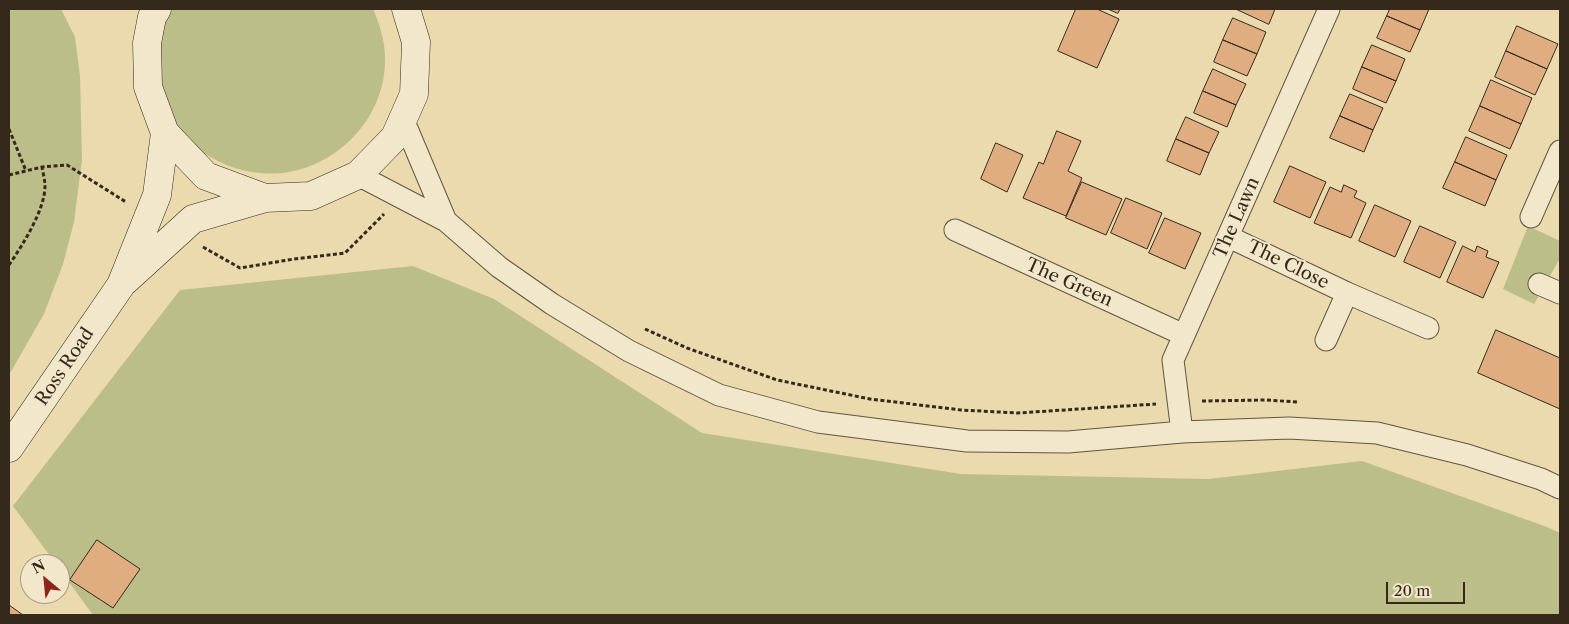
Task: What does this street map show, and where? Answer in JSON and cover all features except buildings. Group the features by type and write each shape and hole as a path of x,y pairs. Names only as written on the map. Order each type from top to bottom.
{"main road":[{"path":"121,285 193,220 265,198 311,196 358,175 395,137 414,94 416,42 406,9"},
{"path":"152,12 147,43 148,87 165,133 206,176 265,198"},
{"path":"121,285 157,195 165,133"},
{"name":"Ross Road","path":"9,448 121,285"}],"street":[{"name":"The Lawn","path":"1182,432 1173,360 1329,9"},
{"path":"403,119 446,221"},
{"path":"1532,217 1559,157"},
{"path":"358,175 446,221 500,267 552,304 629,351 719,395 818,422 967,441 1068,442 1182,432 1289,428 1377,433 1467,455 1541,479 1560,488"},
{"name":"The Green","path":"955,230 1184,335"},
{"name":"The Close","path":"1229,237 1347,293 1428,328"},
{"path":"1539,284 1560,293"},
{"name":"The Close","path":"1326,340 1347,293"}],"path":[{"path":"9,129 26,171"},
{"path":"9,265 25,242 42,202 45,187 42,167"},
{"path":"643,329 696,352 776,380 870,399 961,410 1018,413 1178,402 1266,400 1303,403"}],"green space":[{"path":"9,9 60,9 75,37 80,76 82,160 74,222 63,264 44,314 9,375"},
{"path":"168,9 373,9 380,26 384,45 385,68 381,91 372,111 360,130 344,146 325,159 305,168 282,173 272,174 241,170 212,158 203,152 189,140 173,119 166,103 158,74 157,60 163,23"},
{"path":"1528,226 1560,241 1560,258 1534,304 1503,289"},
{"path":"413,266 494,299 702,433 961,474 1209,479 1362,461 1560,533 1560,615 93,615 70,584 70,554 49,554 13,506 180,290"}]}
